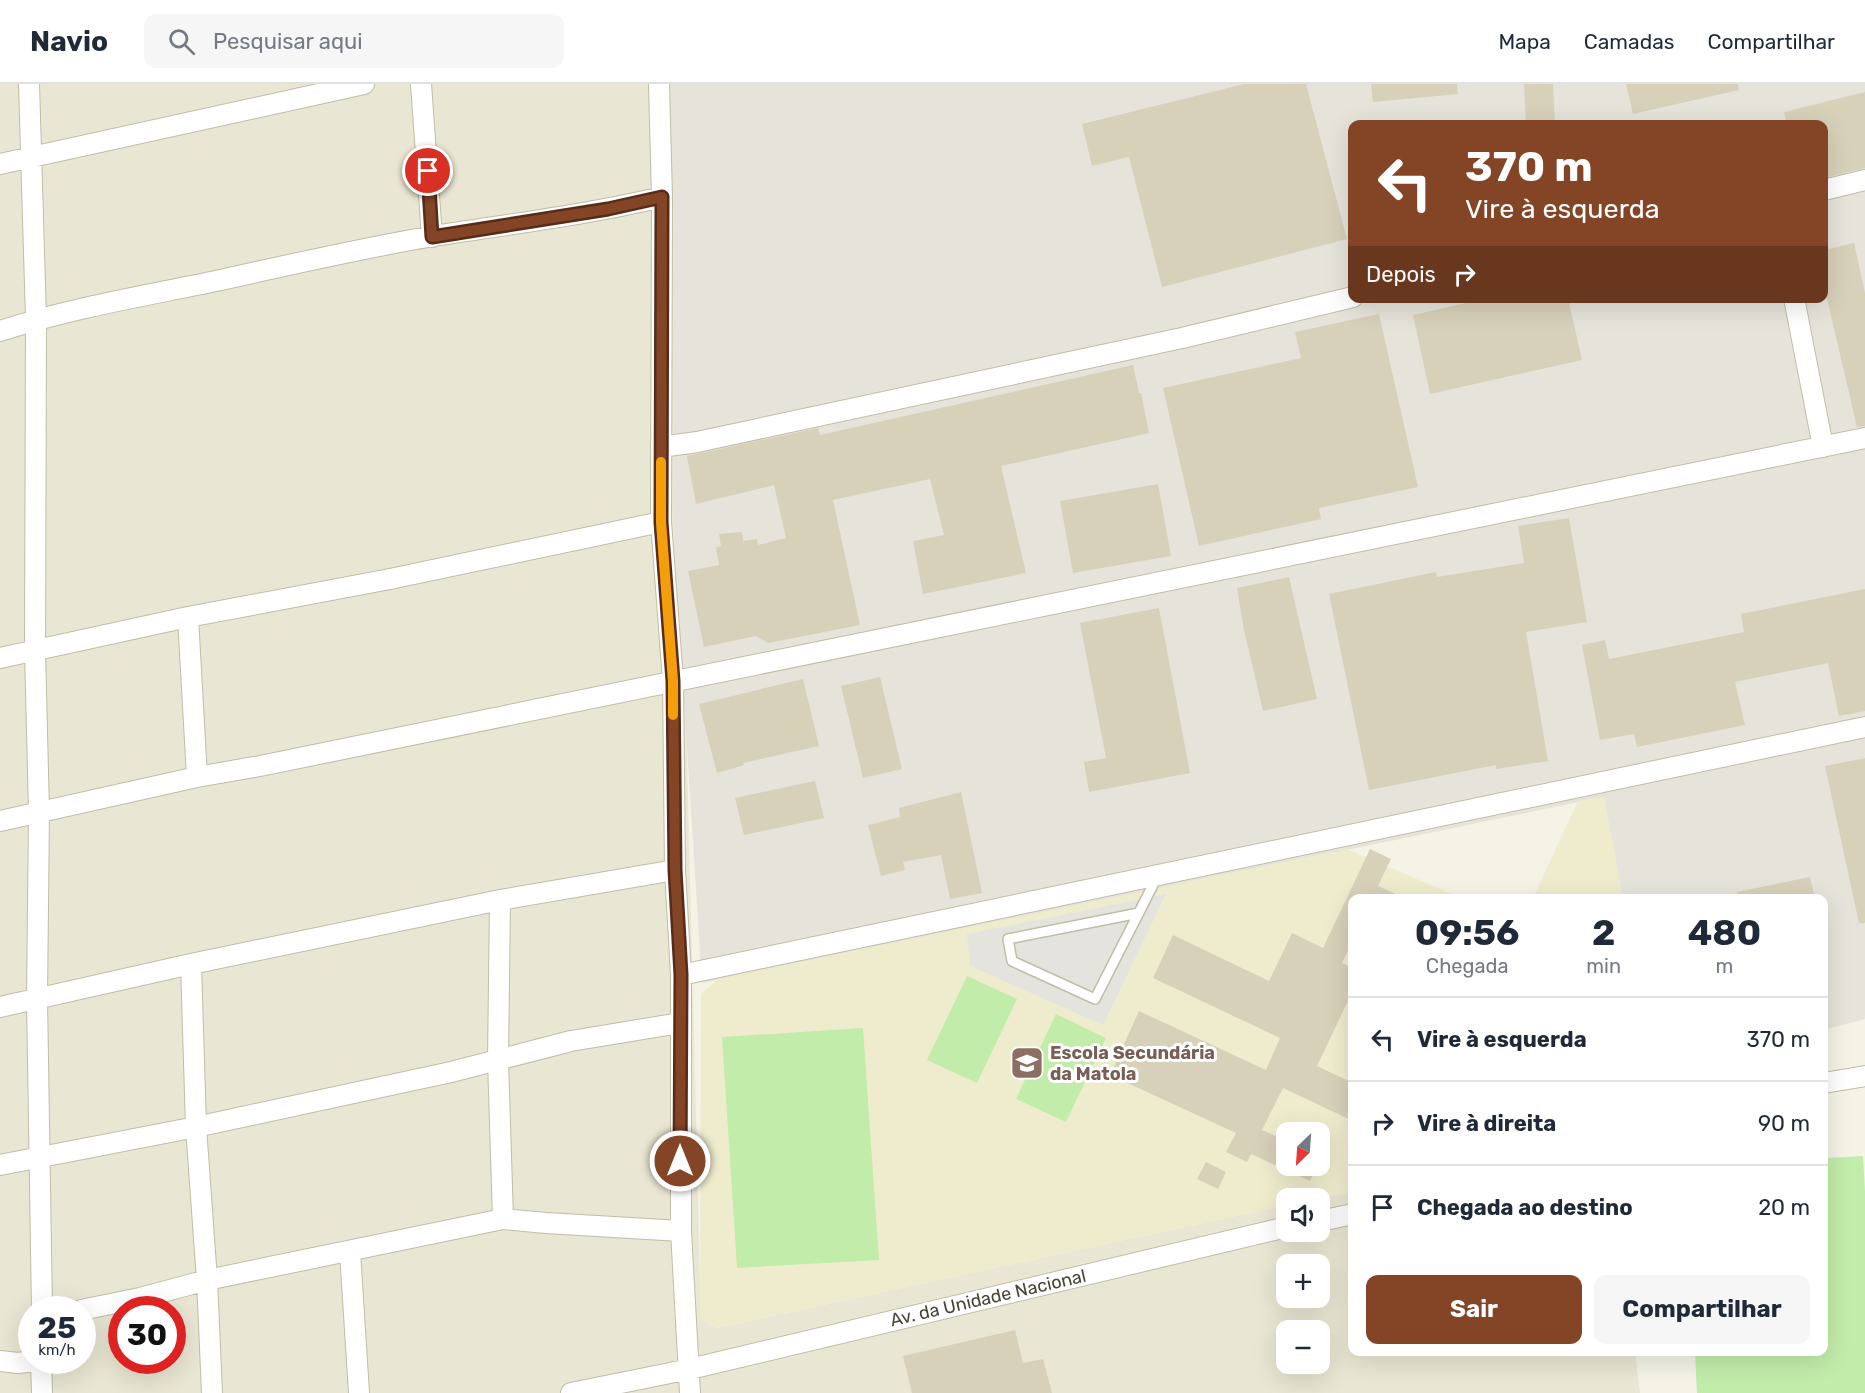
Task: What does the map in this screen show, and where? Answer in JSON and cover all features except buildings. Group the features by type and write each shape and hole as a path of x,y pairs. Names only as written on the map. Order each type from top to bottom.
{"street":[{"path":"29,84 36,319 35,651 39,812 37,998 42,1296"},
{"path":"0,164 364,84"},
{"path":"421,84 432,237"},
{"path":"659,84 662,197 661,522 673,681 675,870 681,975 681,1231 690,1393"},
{"path":"1828,189 1865,180"},
{"path":"0,331 36,319 308,260 432,237 608,209 662,197"},
{"path":"661,447 697,442 1182,338 1348,298"},
{"path":"1795,303 1823,447"},
{"path":"0,821 197,777 272,764 1865,438"},
{"path":"0,658 188,617 390,579 661,522"},
{"path":"188,617 197,777"},
{"path":"681,975 1865,727"},
{"path":"0,1007 191,964 500,900 675,870"},
{"path":"500,900 498,1060 503,1218"},
{"path":"191,964 196,1127 212,1393"},
{"path":"0,1165 196,1127 451,1072 571,1041 680,1023"},
{"path":"1828,1082 1865,1076"},
{"path":"1330,1219 1348,1215"},
{"path":"96,1307 141,1298 207,1280 350,1252 503,1218 546,1223 681,1231"},
{"name":"Av. da Unidade Nacional","path":"571,1393 690,1369 1276,1230"},
{"path":"350,1252 359,1393"},
{"path":"0,1361 18,1363"},
{"path":"41,1374 42,1393"}],"lane":[{"path":"1139,913 1008,939 1012,961 1095,999 1159,875"}],"shaded area":[{"path":"0,84 675,84 682,561 701,1319 717,1328 1276,1207 1276,1242 1330,1242 1330,1196 1348,1192 1348,1356 1635,1356 1640,1393 0,1393"},
{"path":"671,84 1865,84 1865,1019 1828,1029 1828,894 1622,894 1603,797 702,983 675,559"},
{"path":"1604,797 1622,894 1535,894 1578,801"},
{"name":"Escola Secundária da Matola","path":"1347,849 1452,894 1348,894 1348,1192 1330,1196 1330,1188 1276,1188 1276,1207 717,1328 700,1319 701,994 718,979"},
{"path":"1166,894 1103,1025 970,966 967,934"}],"green space":[{"path":"967,976 1017,999 977,1083 927,1060"},
{"path":"1056,1014 1106,1038 1066,1122 1016,1099"},
{"path":"863,1028 879,1260 737,1268 722,1037"},
{"path":"1863,1156 1865,1393 1697,1393 1695,1356 1828,1356 1828,1158"}],"slow traffic":[{"path":"661,462 661,522 673,681 673,715"}],"place":[{"name":"Escola Secundária da Matola","path":"1027,1063"}],"route":[{"path":"428,171 432,237 608,209 662,197 661,522 673,681 675,870 681,975 680,1161"}]}
